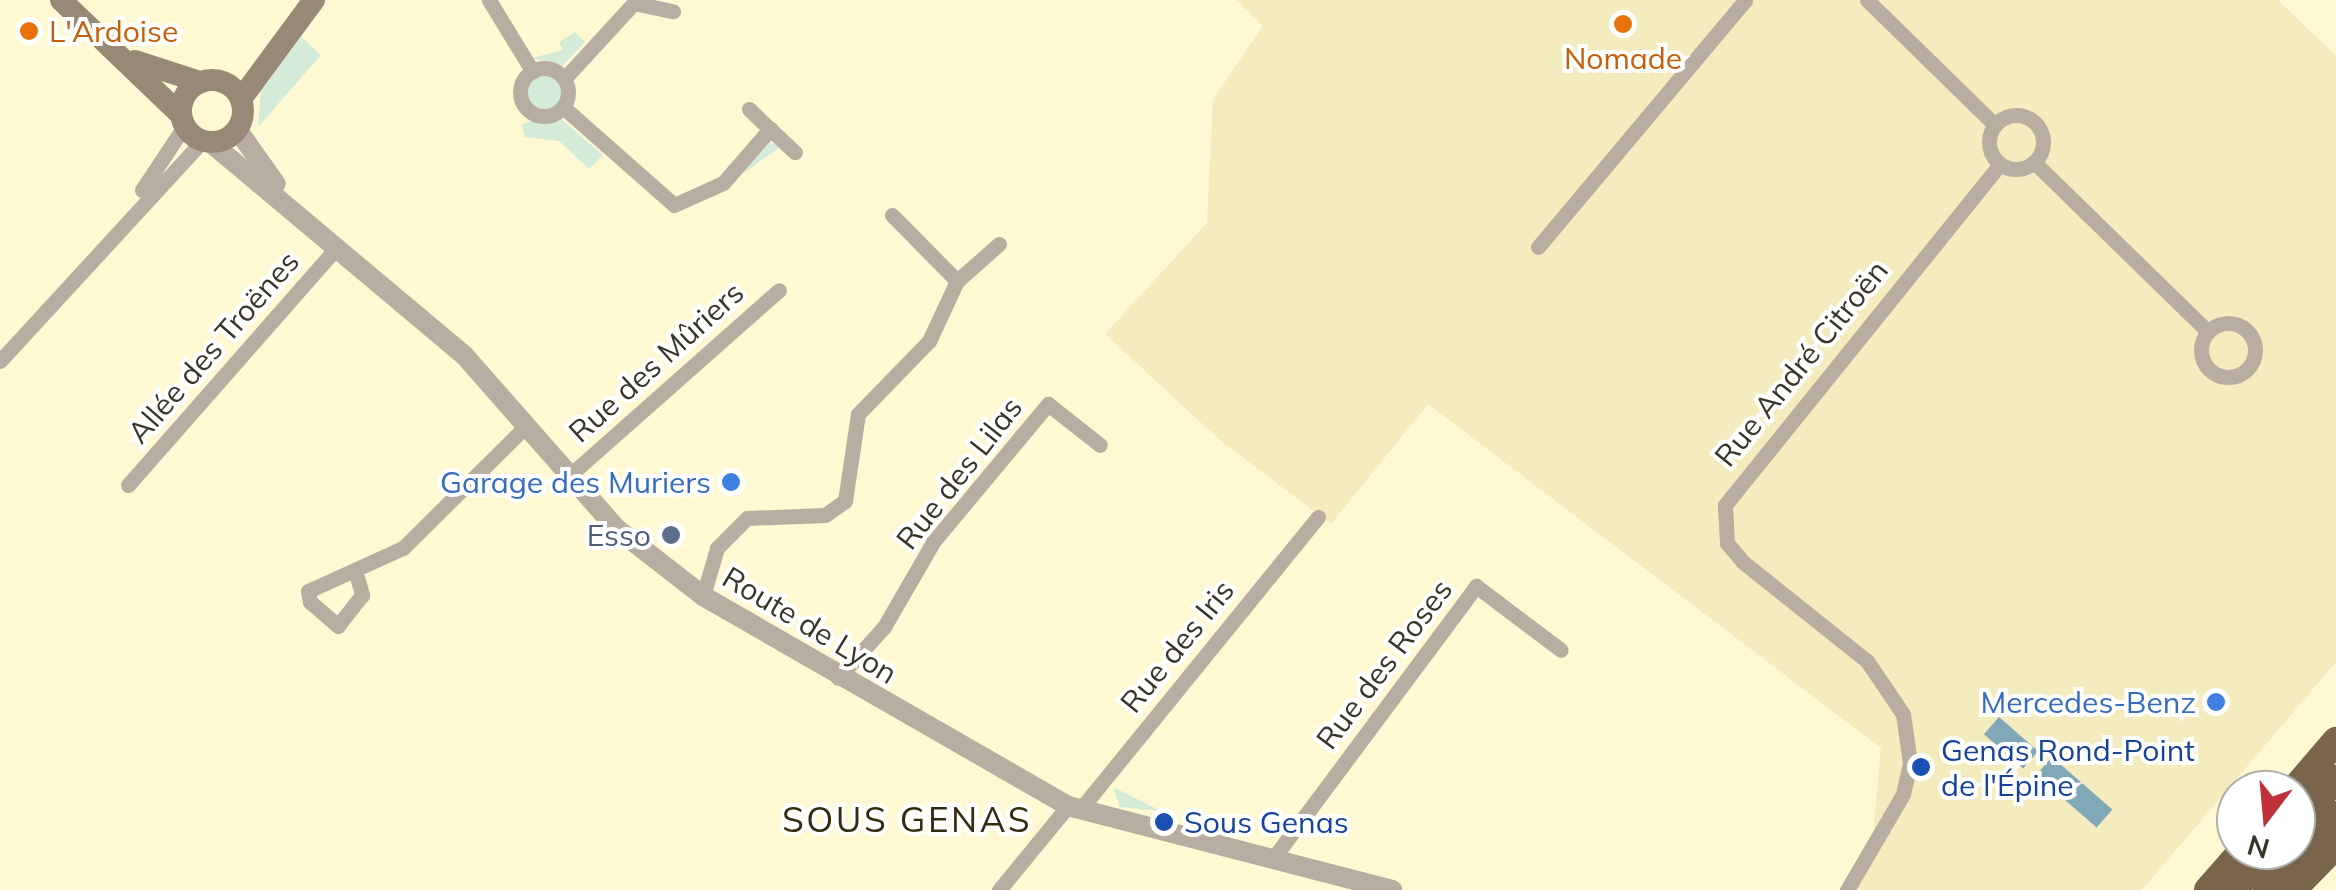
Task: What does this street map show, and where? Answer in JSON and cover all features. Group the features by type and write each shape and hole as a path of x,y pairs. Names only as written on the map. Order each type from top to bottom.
{"highway":[{"path":"2311,770 2336,740"},
{"path":"2316,800 2336,779"},
{"path":"2267,890 2336,815"},
{"path":"2292,890 2336,845"},
{"path":"2208,890 2226,870"},
{"path":"2233,890 2252,870"}],"main road":[{"path":"61,0 132,59 183,120 206,141 237,129 241,99 314,0"},
{"path":"183,120 212,82 284,36"},
{"path":"132,59 212,82 241,99"}],"street":[{"path":"488,0 532,72 524,105 543,116 563,107"},
{"path":"1538,247 1745,0"},
{"path":"1867,0 1996,124"},
{"path":"563,107 564,79 634,2 673,12"},
{"path":"532,72 564,79"},
{"path":"563,107 674,205 722,183 770,129"},
{"path":"750,109 794,152"},
{"path":"1996,124 2016,115 2036,123 2043,142 2034,162"},
{"path":"126,215 183,120"},
{"path":"1996,124 1990,148 2000,164 2034,162 2208,332"},
{"name":"Route de Lyon","path":"237,129 311,223"},
{"path":"0,361 126,215 206,141"},
{"name":"Route de Lyon","path":"206,141 311,223 464,354 617,529 703,596 838,678 1074,808 1392,890"},
{"name":"Rue André Citroën","path":"1846,890 1903,794 1910,763 1903,714 1867,661 1734,553 1724,505 2000,164"},
{"path":"892,214 957,281"},
{"path":"703,596 717,548 747,518 824,516 845,501 858,414 928,341 957,281 998,244"},
{"name":"Allée des Troënes","path":"128,485 338,246"},
{"name":"Rue des Mûriers","path":"570,475 778,290"},
{"name":"Rue des Lilas","path":"838,678 884,626 933,542 1048,404 1100,445"},
{"path":"357,576 430,526 526,426"},
{"name":"Rue des Iris","path":"999,890 1074,808 1318,517"},
{"name":"Rue des Roses","path":"1272,860 1476,586 1562,650"}],"shaded area":[{"path":"1237,0 2278,0 2336,56 2336,662 2244,770 2216,770 2216,803 2142,890 1843,890 1872,844 1881,748 1428,404 1331,524 1222,442 1105,334 1207,223 1213,99 1263,26"}],"green space":[{"path":"575,32 585,42 562,66 532,58 563,50 559,42"},
{"path":"301,37 321,55 258,127 261,91"},
{"path":"545,75 558,80 563,93 558,106 545,111 532,106 527,93 532,80"},
{"path":"534,119 561,119 603,155 589,169 559,141 525,137 522,125"},
{"path":"767,142 782,146 732,181"},
{"path":"1113,787 1161,811 1120,807"}],"water":[{"path":"1999,717 2038,751 2023,768 1984,734"},
{"path":"2052,757 2112,809 2097,828 2036,775"}],"place":[{"name":"Nomade","path":"1623,24"},
{"name":"L'Ardoise","path":"29,31"},
{"name":"Garage des Muriers","path":"731,482"},
{"name":"Esso","path":"671,535"},
{"name":"Mercedes-Benz","path":"2216,702"},
{"name":"Genas Rond-Point de l'Épine","path":"1921,767"},
{"name":"Sous Genas","path":"1164,822"}],"district":[{"name":"SOUS GENAS","path":"907,819"}]}
